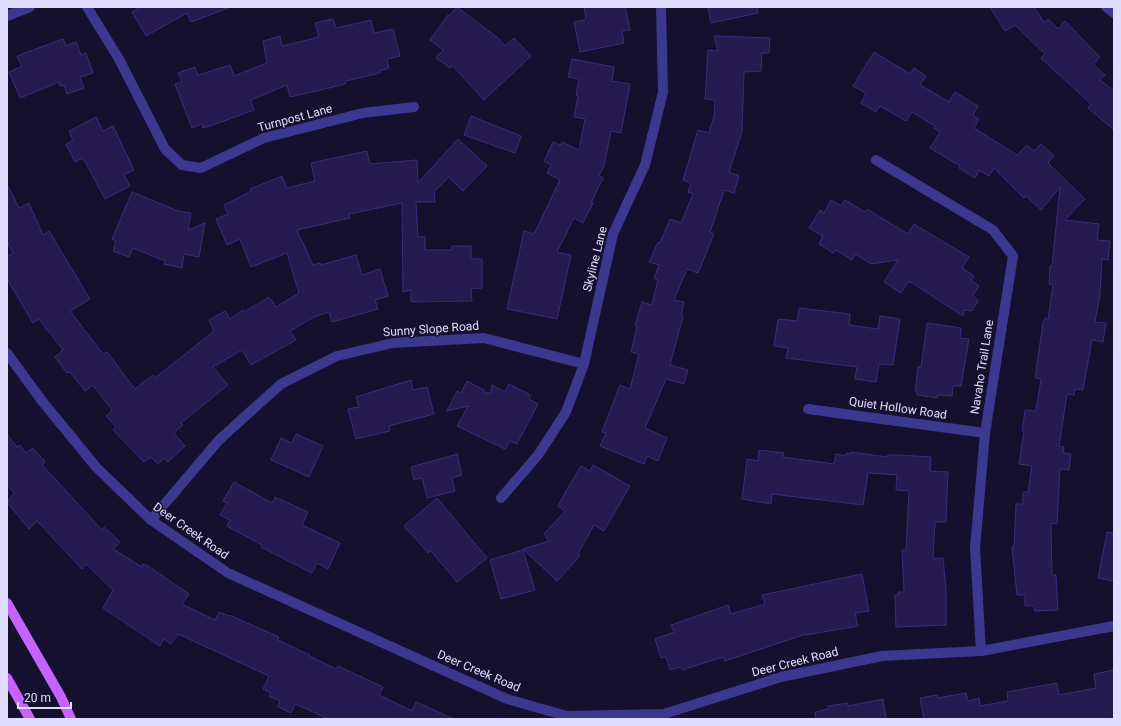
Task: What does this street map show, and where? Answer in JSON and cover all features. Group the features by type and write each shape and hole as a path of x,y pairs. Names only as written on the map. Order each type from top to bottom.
{"main road":[{"path":"7,603 61,697 71,719"},
{"path":"7,678 30,719"}],"street":[{"path":"7,16 30,7"},
{"name":"Turnpost Lane","path":"87,7 119,59 166,149 182,165 201,168 264,138 363,113 414,107"},
{"name":"Skyline Lane","path":"501,498 538,455 566,412 584,364 613,234 645,165 663,92 661,7"},
{"path":"1106,7 1114,13"},
{"name":"Navaho Trail Lane","path":"876,160 994,230 1013,256 985,433 975,548 981,651"},
{"name":"Sunny Slope Road","path":"151,520 219,440 281,384 337,356 393,343 484,338 584,364"},
{"name":"Deer Creek Road","path":"7,353 42,401 96,467 151,520 228,573 507,699 567,716 664,714 781,677 882,656 981,651 1114,626"},
{"name":"Quiet Hollow Road","path":"808,409 985,433"}],"building":[{"path":"140,7 228,8 191,22 187,13 146,36 132,12"},
{"path":"457,7 498,38 505,46 514,38 531,56 484,100 452,65 450,68 436,58 443,50 430,40 448,15 449,16"},
{"path":"584,7 625,7 630,30 622,31 624,43 580,52 574,22 584,20 586,18"},
{"path":"708,7 757,7 758,13 711,23"},
{"path":"990,7 1034,7 1044,23 1048,19 1058,29 1065,21 1100,57 1093,64 1105,75 1100,80 1114,91 1114,130 1088,108 1091,104 1041,58 1045,54 1015,25 1005,31"},
{"path":"333,19 336,28 371,20 374,33 393,29 400,56 387,59 389,68 380,71 380,73 346,81 346,83 342,85 290,97 287,85 251,100 254,110 203,128 202,124 192,128 175,84 182,82 178,73 195,67 198,75 230,65 234,76 267,63 263,41 280,36 282,46 319,37 315,23"},
{"path":"714,36 770,38 769,53 762,53 761,71 744,72 742,132 729,172 739,176 734,193 724,190 710,232 714,234 698,273 687,269 674,300 684,302 681,315 683,316 670,365 688,370 684,384 666,379 645,428 667,438 658,461 647,456 644,464 600,446 606,433 602,432 620,385 630,389 639,354 631,352 637,326 635,326 642,302 652,305 658,280 654,278 659,265 649,262 658,242 660,243 670,219 681,223 693,194 688,192 691,183 683,180 698,130 709,133 714,116 715,100 705,99 708,50 718,51"},
{"path":"63,39 66,46 76,42 81,55 86,53 93,73 80,77 84,88 67,94 64,85 60,86 59,82 20,98 9,72 22,66 17,56"},
{"path":"874,52 910,74 914,68 926,76 920,85 949,102 955,92 978,106 973,115 979,119 974,128 1017,155 1027,145 1034,151 1041,144 1054,156 1048,163 1085,199 1065,220 1099,224 1097,240 1110,241 1108,260 1102,259 1100,294 1095,322 1106,323 1103,342 1092,340 1083,390 1075,389 1074,395 1067,394 1059,446 1064,447 1063,453 1071,454 1069,470 1060,469 1057,524 1051,523 1052,575 1056,575 1058,610 1035,611 1034,606 1025,606 1025,595 1017,595 1012,547 1014,547 1016,504 1023,504 1023,492 1028,492 1032,466 1019,464 1024,431 1022,431 1025,410 1036,411 1041,379 1035,378 1043,323 1045,318 1048,319 1053,285 1049,284 1050,266 1052,266 1060,187 1041,210 1026,196 1024,198 994,168 989,176 979,170 975,178 959,168 960,166 930,148 940,132 934,128 935,126 912,112 906,121 880,106 876,112 861,103 866,93 853,86"},
{"path":"572,59 614,67 612,81 630,84 621,133 611,131 604,166 599,176 603,178 591,203 593,203 583,223 574,218 557,252 571,255 557,319 507,309 524,231 534,234 560,180 547,173 551,165 544,161 553,142 561,145 562,142 579,150 585,119 574,117 578,96 576,95 579,79 568,77"},
{"path":"471,116 521,136 515,153 464,135"},
{"path":"96,117 103,131 113,126 134,170 124,175 130,186 105,199 83,158 75,162 66,144 73,140 69,131"},
{"path":"458,139 487,166 463,191 449,177 436,190 434,190 435,202 416,202 418,237 425,237 425,250 452,250 452,246 471,246 471,259 482,259 482,288 471,289 472,301 411,302 411,290 403,292 402,203 349,214 350,218 297,230 313,265 320,263 321,265 356,255 362,275 380,269 388,296 375,300 378,309 332,322 329,312 314,317 290,331 296,340 251,365 242,350 213,367 228,385 181,423 183,425 174,433 185,446 168,462 164,458 158,464 151,457 144,462 113,430 116,427 106,416 112,410 93,385 85,391 70,372 67,373 55,357 63,350 39,319 33,323 7,279 7,257 13,253 7,242 7,184 19,208 29,203 43,235 49,231 90,299 70,311 103,354 107,352 135,389 153,375 155,378 214,331 209,320 225,311 230,319 243,310 244,312 269,297 276,307 299,293 287,253 251,267 240,239 227,245 216,219 228,214 224,205 251,191 250,189 282,176 287,188 315,181 311,163 367,151 370,164 417,160 418,183"},
{"path":"132,192 178,211 191,213 188,230 205,223 199,257 184,254 182,268 164,264 165,261 133,248 129,257 113,251 116,241 112,239"},
{"path":"831,200 841,206 845,200 865,212 867,209 908,234 914,224 969,257 962,268 974,276 971,280 979,286 973,295 978,301 972,311 964,310 963,316 909,281 901,293 884,282 898,260 871,264 855,254 852,260 836,250 833,253 819,244 823,236 809,228 820,210 824,213"},
{"path":"799,308 850,314 849,325 878,329 880,316 900,319 893,365 879,364 876,382 855,379 857,367 786,358 788,348 774,346 778,319 797,321"},
{"path":"927,323 961,328 960,338 969,339 961,386 953,386 952,396 938,395 937,398 917,395 917,391 915,391 918,367 921,367"},
{"path":"411,380 413,390 427,387 434,414 389,426 390,431 356,439 348,409 359,407 356,397"},
{"path":"467,381 484,390 484,393 491,393 492,385 505,392 509,384 529,394 529,399 538,404 517,444 510,441 505,449 457,426 468,406 447,411 457,391 461,393"},
{"path":"7,434 17,447 20,445 26,453 33,448 45,462 42,465 102,530 104,527 120,542 113,549 142,567 143,564 148,566 189,594 182,604 215,620 219,612 229,615 279,637 278,640 336,669 338,666 383,687 379,695 412,711 416,702 454,719 329,719 295,704 291,713 278,707 280,701 269,696 271,693 263,689 269,676 178,634 171,644 164,639 160,646 103,608 113,590 86,564 82,569 37,521 29,529 7,502 14,493 7,484"},
{"path":"296,434 323,446 309,477 271,460 281,438 292,443"},
{"path":"759,450 784,453 783,457 834,464 836,454 846,456 846,453 850,454 851,452 888,457 888,455 898,455 931,457 930,471 948,472 946,522 935,522 933,559 943,558 946,590 946,625 896,627 895,595 898,595 898,592 904,592 902,550 906,550 909,491 896,490 897,475 868,473 863,505 772,494 771,504 742,499 747,459 758,461"},
{"path":"457,454 462,475 452,478 455,491 427,498 422,478 414,480 411,467"},
{"path":"593,465 630,486 604,531 594,525 578,554 580,556 557,581 523,549 549,541 544,534 565,511 558,506 567,489 581,466 590,471"},
{"path":"234,482 272,503 275,497 308,512 302,525 340,543 328,569 317,563 312,573 261,547 262,545 227,526 230,520 220,515 227,503 223,501"},
{"path":"437,498 487,558 457,582 430,550 428,553 404,526"},
{"path":"1107,532 1114,533 1114,581 1098,578"},
{"path":"523,550 535,590 501,599 490,560"},
{"path":"862,574 869,611 855,613 858,626 806,634 725,661 723,657 682,670 681,667 670,670 666,657 661,658 655,639 674,632 671,625 728,605 731,614 765,604 762,595"},
{"path":"1114,670 1114,719 924,719 920,698 937,695 938,698 966,693 968,701 979,698 980,706 1008,701 1007,692 1057,683 1059,695 1096,688 1094,674"},
{"path":"883,699 886,719 816,719 815,712 828,709 828,706 848,703 848,706"}]}
